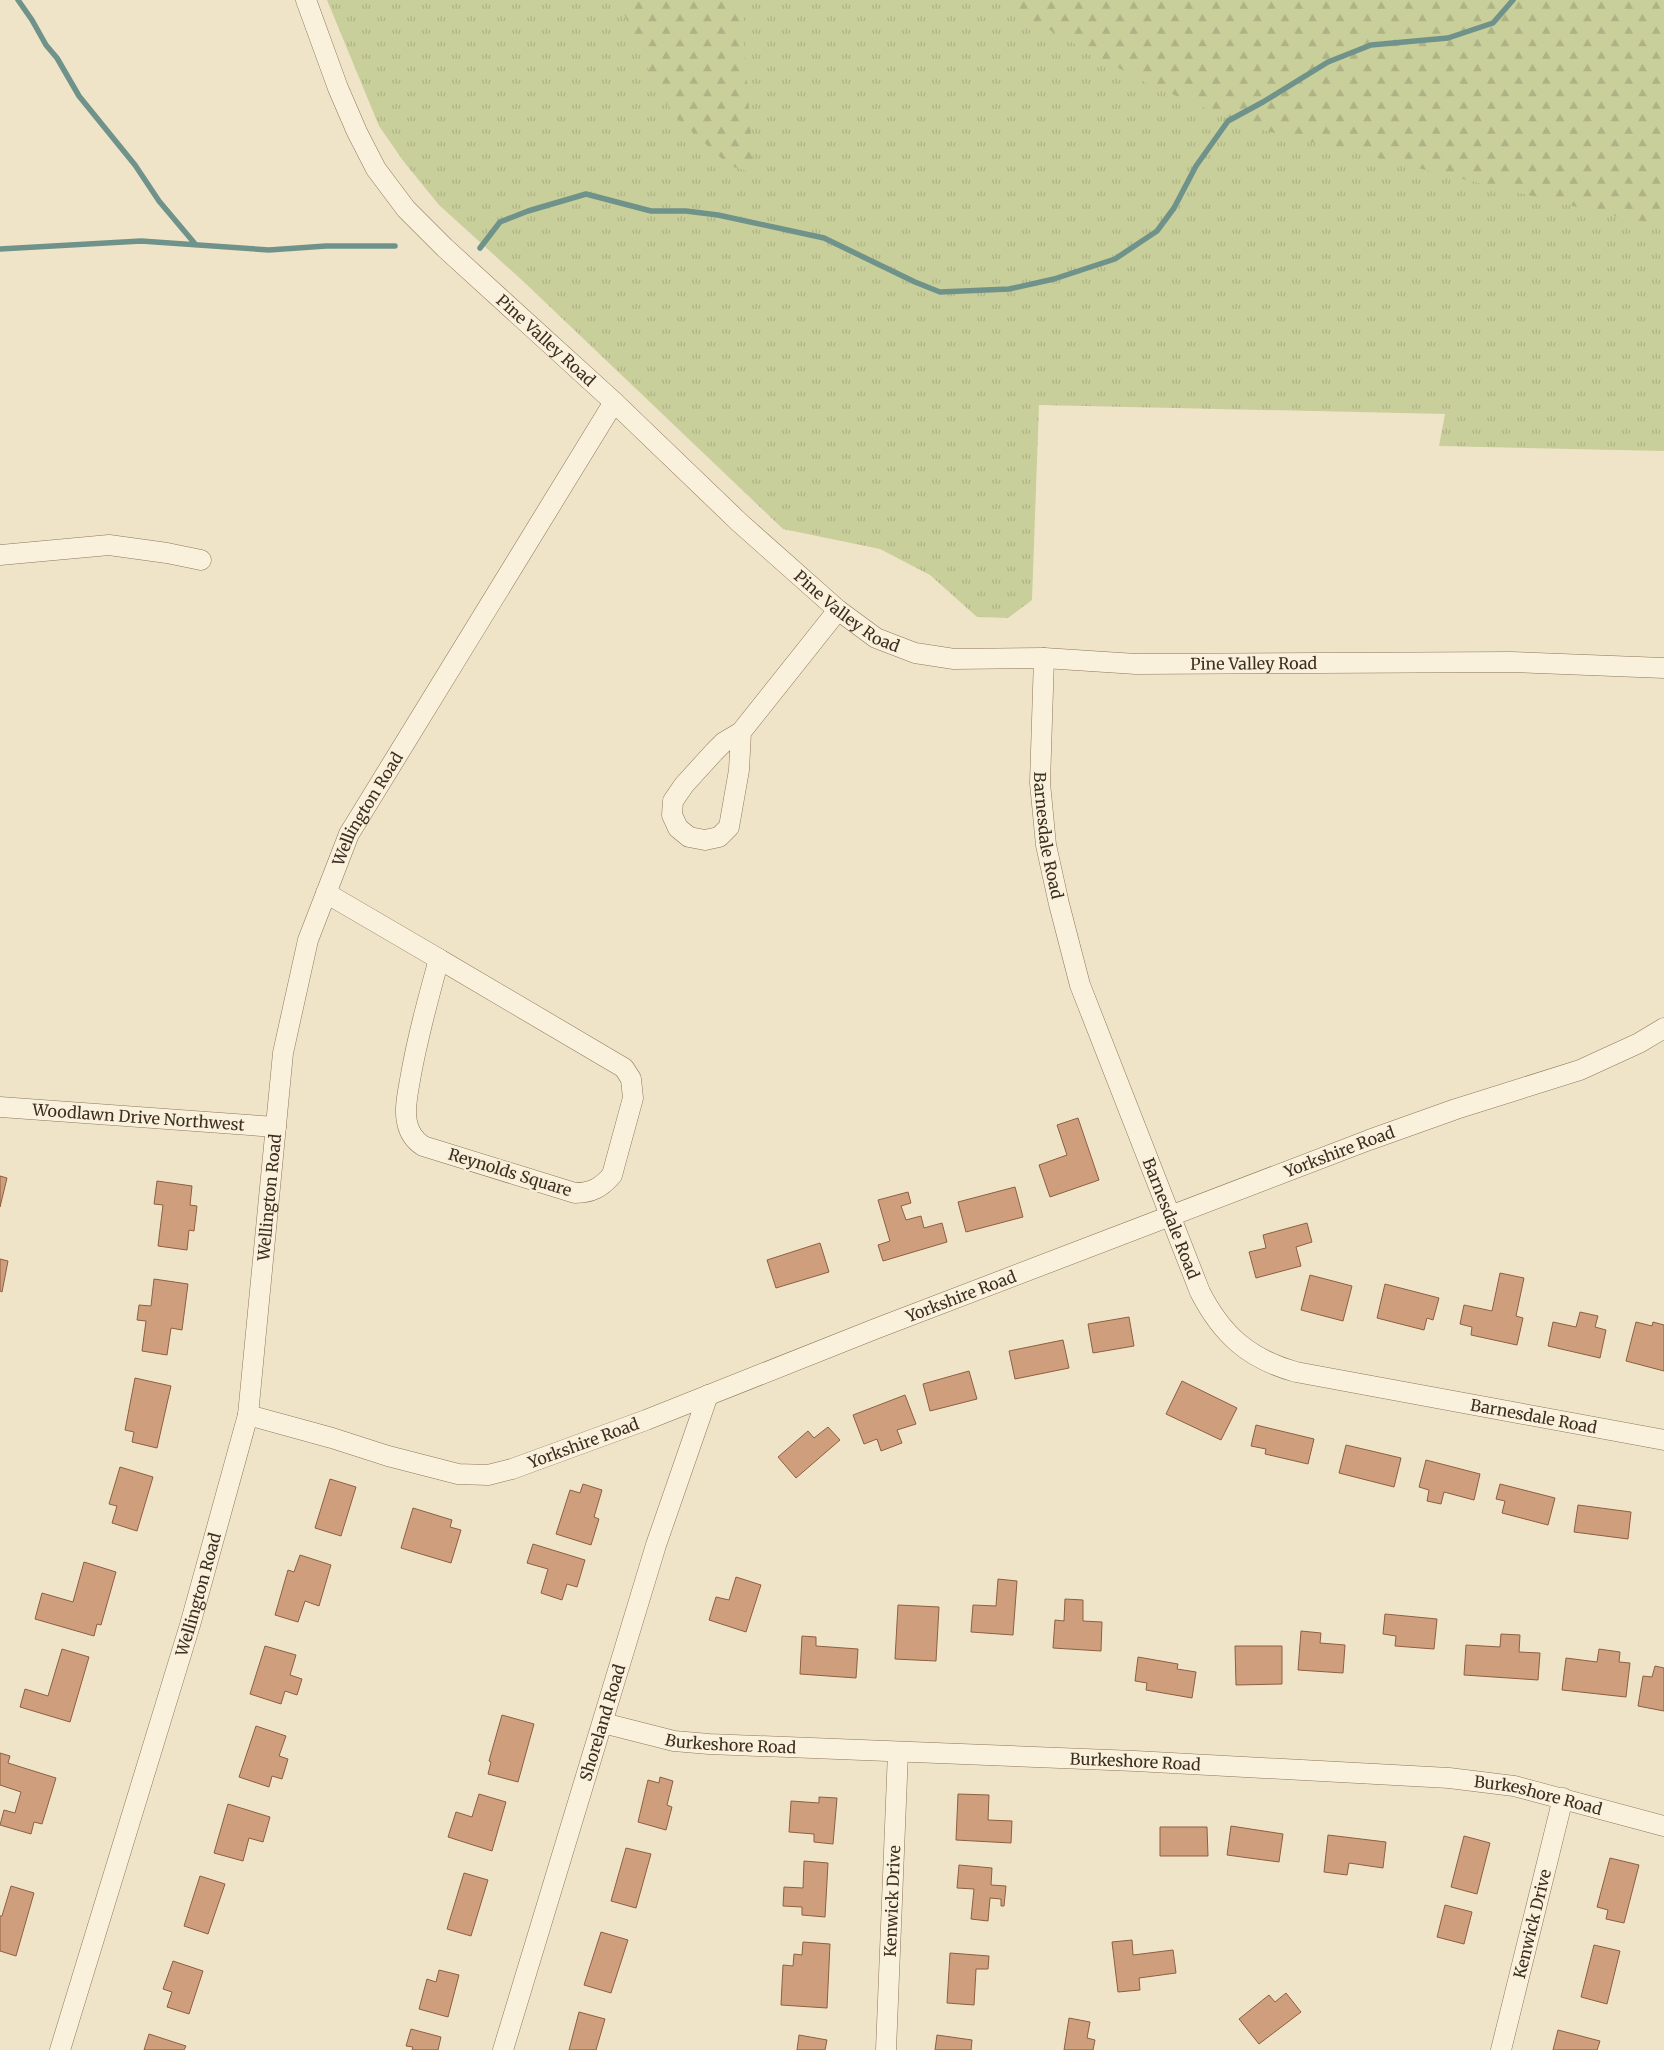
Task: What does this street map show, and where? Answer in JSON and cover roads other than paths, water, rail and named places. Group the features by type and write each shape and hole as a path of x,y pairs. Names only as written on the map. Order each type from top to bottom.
{"street":[{"name":"Pine Valley Road","path":"306,0 356,132 376,168 406,208 445,248 614,402 740,523 838,610 876,638 915,653 954,658 1044,658 1136,664 1361,664 1436,661 1664,668"},
{"name":"Wellington Road","path":"60,2050 190,1625 248,1415 283,1053 308,940 349,834 614,402"},
{"path":"0,555 109,545 167,552 200,560"},
{"path":"741,732 739,770 729,827 719,837 705,840 689,838 678,828 672,814 673,800 684,785 724,742 741,732 838,610"},
{"name":"Barnesdale Road","path":"1044,658 1040,783 1046,845 1080,985 1169,1217 1200,1292 1211,1314 1223,1330 1260,1359 1278,1367 1315,1376 1664,1440"},
{"name":"Reynolds Square","path":"326,893 439,959 624,1068 632,1079 633,1098 612,1175 605,1184 586,1193 575,1193 423,1146 415,1140 409,1131 406,1120 408,1092 416,1048 439,959"},
{"name":"Yorkshire Road","path":"248,1415 332,1438 388,1456 458,1474 488,1475 532,1464 875,1329 1387,1134 1456,1109 1580,1070 1639,1043 1664,1028"},
{"name":"Woodlawn Drive Northwest","path":"0,1107 276,1127"},
{"name":"Shoreland Road","path":"503,2050 656,1546 708,1395"},
{"name":"Burkeshore Road","path":"603,1723 674,1741 709,1744 1135,1761 1449,1778 1514,1786 1664,1826"},
{"name":"Kenwick Drive","path":"886,2050 898,1752"},
{"name":"Kenwick Drive","path":"1501,2050 1563,1798"}],"waterway":[{"path":"18,0 46,45 57,58 79,96 135,165 159,201 196,245"},
{"path":"480,248 500,222 528,211 586,194 651,211 686,211 718,215 824,238 940,292 1009,289 1054,279 1115,259 1157,231 1174,208 1196,166 1228,121 1328,62 1371,45 1448,38 1493,23 1513,0"},
{"path":"0,249 141,241 269,250 326,246 395,246"}]}
